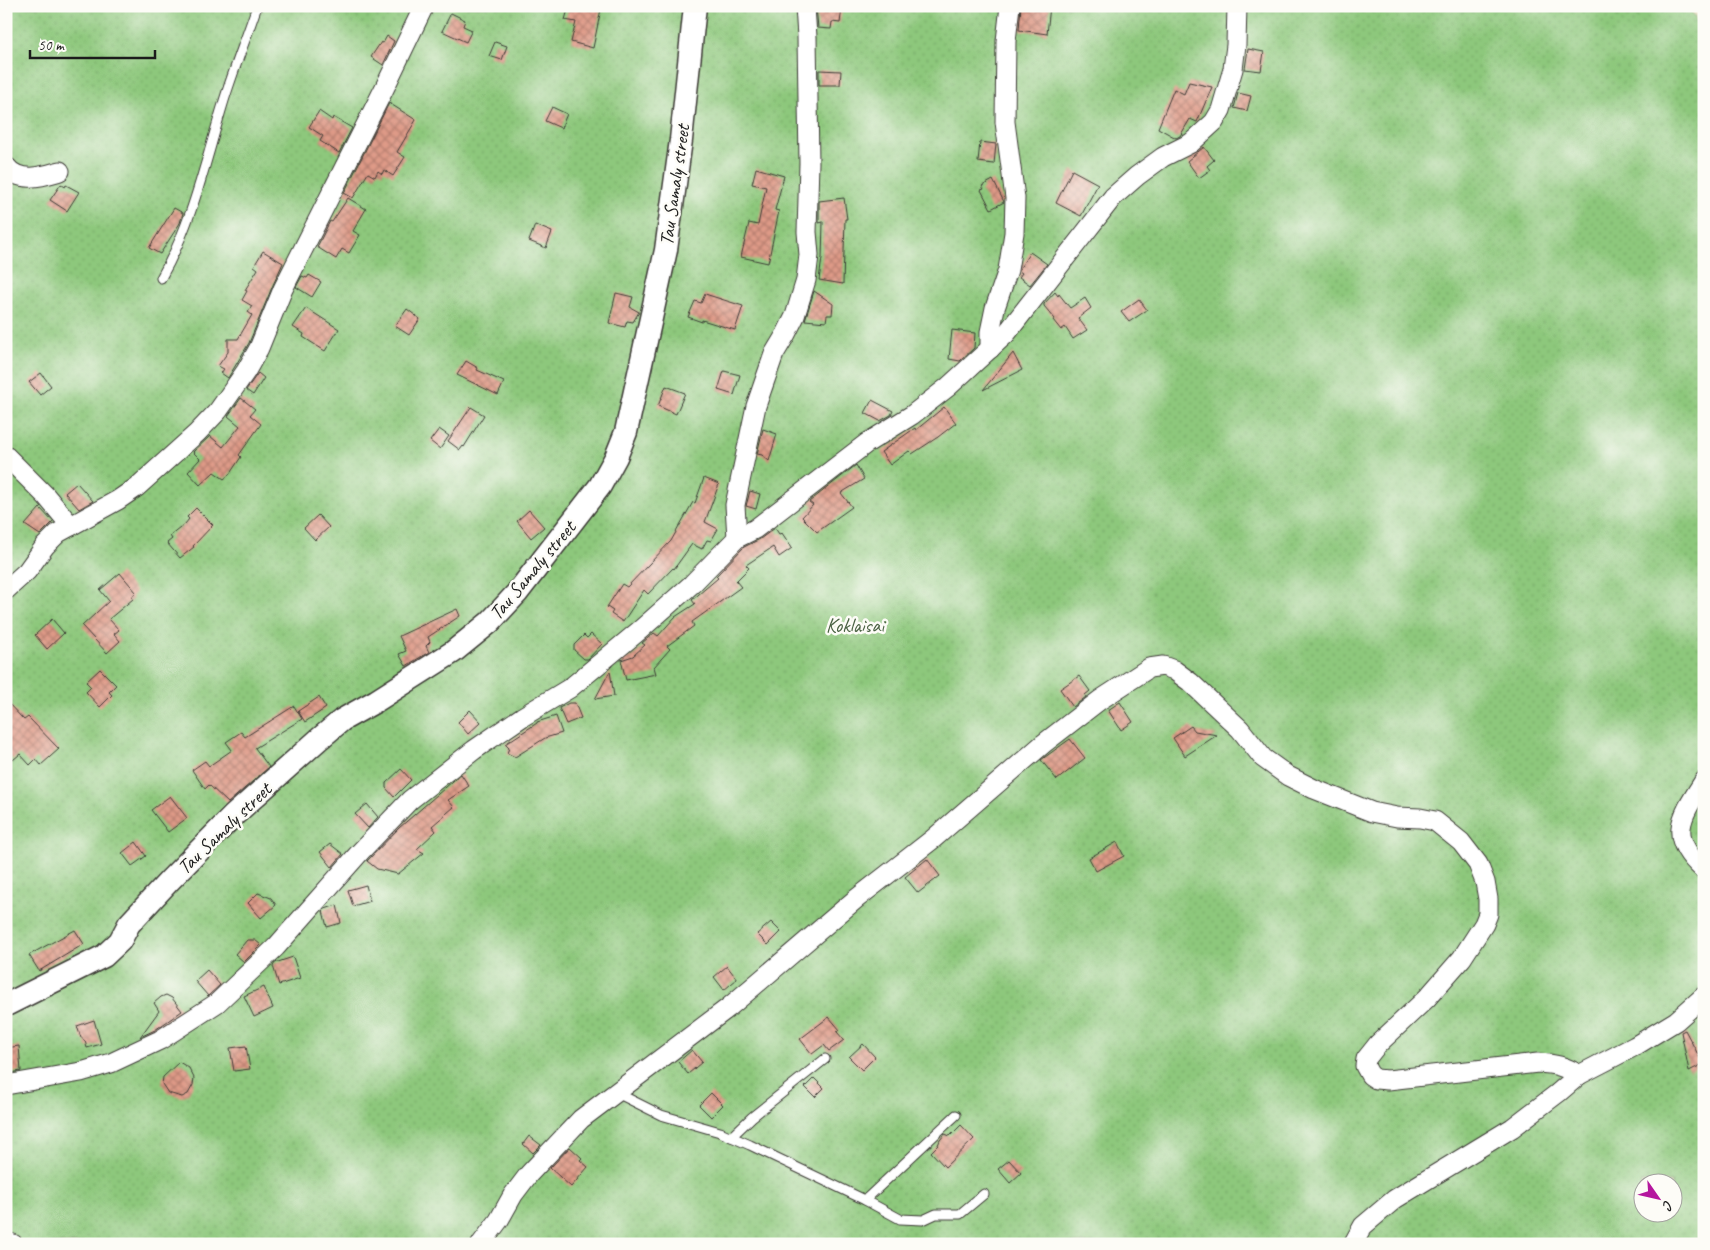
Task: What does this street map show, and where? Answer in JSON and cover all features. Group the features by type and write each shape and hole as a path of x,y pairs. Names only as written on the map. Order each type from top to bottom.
{"street":[{"path":"6,590 27,571 58,533 118,500 142,482 198,433 218,411 246,371 259,348 283,289 424,6"},
{"name":"Tau Samaly street","path":"6,1005 104,956 120,941 129,924 233,816 324,735 342,720 454,652 490,622 518,593 600,486 616,457 626,432 666,250 681,140 695,6"},
{"path":"737,538 735,505 756,406 774,354 795,316 806,280 809,255 807,232 809,163 805,6"},
{"path":"990,349 990,332 994,308 1008,270 1014,233 1015,198 1005,122 1006,41 1010,6"},
{"path":"6,1085 81,1072 112,1063 160,1040 217,1004 276,947 361,851 410,800 474,750 522,717 570,688 599,665 692,584 737,538 756,529 867,443 912,415 948,387 1006,334 1113,197 1163,157 1191,143 1214,122 1221,110 1233,69 1236,46 1237,6"},
{"path":"6,166 10,171 22,177 41,176 60,171"},
{"path":"6,456 46,496 71,526"},
{"path":"482,1244 500,1220 513,1195 546,1155 581,1119 728,1008 856,898 933,839 1043,744 1087,710 1148,668 1163,666 1174,670 1190,682 1240,729 1263,758 1288,776 1314,789 1372,812 1389,816 1435,821 1461,842 1478,864 1485,882 1488,899 1488,914 1484,924 1462,958 1427,998 1378,1044 1366,1059 1365,1066 1370,1075 1376,1079 1388,1080 1538,1063 1557,1064 1579,1075"},
{"path":"1704,780 1689,804 1680,828 1684,848 1704,870"},
{"path":"1353,1244 1363,1226 1395,1199 1512,1128 1579,1075 1635,1046 1676,1021 1704,996"},
{"path":"6,1242 13,1244"}],"lane":[{"path":"161,278 176,252 184,233 256,6"},
{"path":"731,1137 752,1116 825,1059"},
{"path":"617,1093 661,1116 720,1132 865,1200 900,1219 923,1220 936,1214 960,1214 984,1194"},
{"path":"865,1200 956,1115"}],"green space":[{"name":"Koklaisai","path":"6,6 1688,6 1704,33 1704,1244 6,1244"}],"building":[{"path":"569,6 590,6 601,9 593,48 571,42 576,22 565,20"},
{"path":"816,6 842,8 840,23 832,22 831,29 818,28"},
{"path":"1021,6 1050,6 1047,34 1019,30"},
{"path":"451,13 465,20 463,26 472,30 466,42 442,31"},
{"path":"387,36 394,41 383,65 371,57"},
{"path":"495,42 507,46 502,60 489,56"},
{"path":"1248,49 1264,52 1261,71 1245,69"},
{"path":"819,70 841,71 840,85 819,85"},
{"path":"1189,82 1212,87 1197,122 1190,119 1180,136 1176,138 1158,128 1174,89 1184,94"},
{"path":"1238,93 1251,96 1247,111 1234,108"},
{"path":"389,103 416,120 397,152 405,157 393,176 384,170 382,174 378,171 375,177 368,173 353,198 344,193"},
{"path":"552,107 567,114 561,128 545,121"},
{"path":"319,111 332,120 333,117 352,128 339,153 320,141 323,136 309,127"},
{"path":"980,142 996,144 994,164 978,162"},
{"path":"1204,147 1214,160 1207,166 1210,170 1199,178 1187,161"},
{"path":"756,168 784,176 775,210 779,211 768,263 741,257 749,223 758,225 766,187 752,184"},
{"path":"1072,170 1098,184 1081,216 1056,203"},
{"path":"993,180 1004,202 991,209 981,190 984,189 982,186"},
{"path":"61,184 79,192 67,211 50,200"},
{"path":"348,198 366,209 353,231 360,235 349,253 342,249 336,259 317,247 330,221 332,222"},
{"path":"844,198 847,219 845,219 843,284 819,280 823,222 819,223 819,201"},
{"path":"174,208 183,213 180,223 160,254 149,248"},
{"path":"535,225 552,232 546,248 529,241"},
{"path":"263,251 283,263 249,343 228,378 221,373 224,369 218,366 228,352 228,339 238,339 252,315 248,312 252,306 242,300 247,291 245,290 258,269 254,266"},
{"path":"1030,252 1047,264 1030,285 1019,277 1022,273 1019,271"},
{"path":"309,275 321,282 312,297 296,287 302,276 307,278"},
{"path":"814,291 833,304 832,315 827,315 826,322 805,320"},
{"path":"1055,292 1058,296 1059,294 1070,308 1085,298 1091,308 1078,318 1087,330 1073,339 1065,327 1061,330 1044,306"},
{"path":"616,293 633,297 630,307 639,312 633,322 627,321 625,327 609,323"},
{"path":"705,294 743,306 735,330 688,317 695,301 701,303"},
{"path":"1139,299 1147,310 1129,322 1121,312"},
{"path":"306,308 339,329 325,351 303,337 304,334 293,327"},
{"path":"407,309 420,319 409,335 395,326"},
{"path":"952,330 975,333 974,348 960,361 949,359"},
{"path":"1013,353 1022,370 983,390"},
{"path":"466,361 478,368 477,370 504,382 498,395 457,375"},
{"path":"724,371 740,375 734,395 718,390"},
{"path":"41,373 51,386 40,395 29,382"},
{"path":"258,373 264,378 253,395 246,390"},
{"path":"666,386 685,393 676,414 658,406"},
{"path":"241,398 255,409 250,415 261,424 239,455 241,457 229,475 224,479 214,472 200,485 188,472 200,459 193,452 210,436 223,447 240,426 228,416"},
{"path":"872,400 893,411 891,415 880,421 865,413"},
{"path":"471,407 484,415 464,447 460,450 448,441"},
{"path":"944,407 956,423 912,454 909,451 890,465 881,452 915,428 916,430"},
{"path":"439,429 449,436 440,449 430,441"},
{"path":"763,429 777,434 769,461 762,455 757,454"},
{"path":"856,465 864,479 841,493 852,507 817,532 802,517 813,505 809,502"},
{"path":"704,478 719,484 705,522 718,529 711,541 707,540 702,549 692,544 674,569 648,594 644,590 623,622 611,614 613,611 607,607 622,584 627,587 671,541 693,502 695,503"},
{"path":"77,483 93,501 79,509 65,493"},
{"path":"750,491 760,494 756,509 746,506"},
{"path":"40,508 53,522 40,535 25,525"},
{"path":"196,508 213,525 194,547 180,558 167,543 172,539 170,536 185,524 189,519 187,517"},
{"path":"529,510 544,527 531,538 517,521"},
{"path":"318,515 329,527 315,540 304,528"},
{"path":"775,528 779,534 782,533 792,548 779,557 773,547 746,565 749,568 736,581 741,587 692,622 694,626 667,646 670,649 654,667 656,674 626,680 621,660 633,656 645,645 642,643 654,633 658,636 675,617 695,604 692,600 718,578 716,576 744,547 760,539"},
{"path":"120,573 136,592 132,597 133,599 109,619 119,630 114,634 120,641 107,653 82,626 109,601 100,590"},
{"path":"457,609 460,616 428,637 430,642 426,646 429,652 406,666 399,654 406,651 399,636"},
{"path":"52,619 64,633 47,649 35,635"},
{"path":"591,634 602,644 588,659 584,659 574,650 574,645 584,635 587,638"},
{"path":"100,669 116,685 109,692 112,695 100,707 86,692 91,687 86,682"},
{"path":"610,671 614,696 595,699"},
{"path":"1079,676 1090,691 1085,695 1086,697 1073,707 1060,689"},
{"path":"319,697 326,708 305,722 298,711"},
{"path":"6,701 24,720 28,717 59,749 41,765 36,759 30,765 20,754 13,760 6,753"},
{"path":"1120,702 1133,722 1121,730 1108,710"},
{"path":"569,703 575,703 581,718 566,724 559,708"},
{"path":"294,706 302,719 255,748 269,767 228,803 209,785 205,789 192,770 205,761 209,766 232,750 226,742 241,732 245,737"},
{"path":"470,710 481,722 468,734 458,722"},
{"path":"556,716 562,733 545,738 515,757 507,753 509,748 505,744 537,722"},
{"path":"1191,726 1195,731 1217,735 1185,756 1173,738"},
{"path":"1070,739 1085,758 1057,780 1041,760"},
{"path":"401,769 411,780 394,797 386,788 386,783"},
{"path":"461,774 469,786 448,800 454,807 432,826 436,831 417,849 424,853 398,874 377,869 367,861 399,828"},
{"path":"170,796 187,818 168,832 151,810"},
{"path":"367,804 378,817 368,828 355,814"},
{"path":"136,842 146,856 132,866 122,853"},
{"path":"1117,842 1124,856 1096,871 1089,858"},
{"path":"330,844 343,854 332,867 320,852"},
{"path":"927,859 940,876 918,893 905,877"},
{"path":"366,885 370,901 353,906 348,890"},
{"path":"258,893 271,898 276,905 261,918 248,903"},
{"path":"337,905 341,923 327,927 323,911"},
{"path":"771,922 781,932 768,945 757,934"},
{"path":"75,930 84,944 39,971 29,955"},
{"path":"247,940 255,940 261,945 244,962 235,954"},
{"path":"293,957 300,978 279,985 273,966 275,963"},
{"path":"727,966 737,979 724,990 714,977"},
{"path":"207,970 220,985 208,996 195,981"},
{"path":"264,987 273,1008 254,1017 244,996"},
{"path":"166,995 172,998 182,1011 155,1030 140,1037 159,1011 154,1003"},
{"path":"829,1017 840,1030 837,1032 844,1040 829,1051 824,1045 812,1054 800,1039"},
{"path":"94,1020 101,1044 87,1048 77,1026"},
{"path":"1685,1030 1703,1064 1689,1071 1681,1032"},
{"path":"863,1044 875,1057 862,1070 849,1057"},
{"path":"19,1046 21,1071 6,1074 6,1048"},
{"path":"246,1046 250,1069 234,1071 230,1048"},
{"path":"692,1050 702,1062 688,1074 678,1062"},
{"path":"179,1062 189,1068 194,1078 193,1085 188,1094 182,1097 168,1093 162,1084 163,1077"},
{"path":"814,1078 824,1088 815,1097 805,1087"},
{"path":"711,1093 723,1105 711,1117 699,1105"},
{"path":"961,1125 974,1139 945,1167 931,1152 945,1134 950,1136"},
{"path":"529,1136 541,1145 533,1153 523,1144"},
{"path":"570,1147 582,1158 580,1160 588,1167 571,1187 550,1168"},
{"path":"1009,1160 1021,1173 1010,1183 998,1169"}]}
